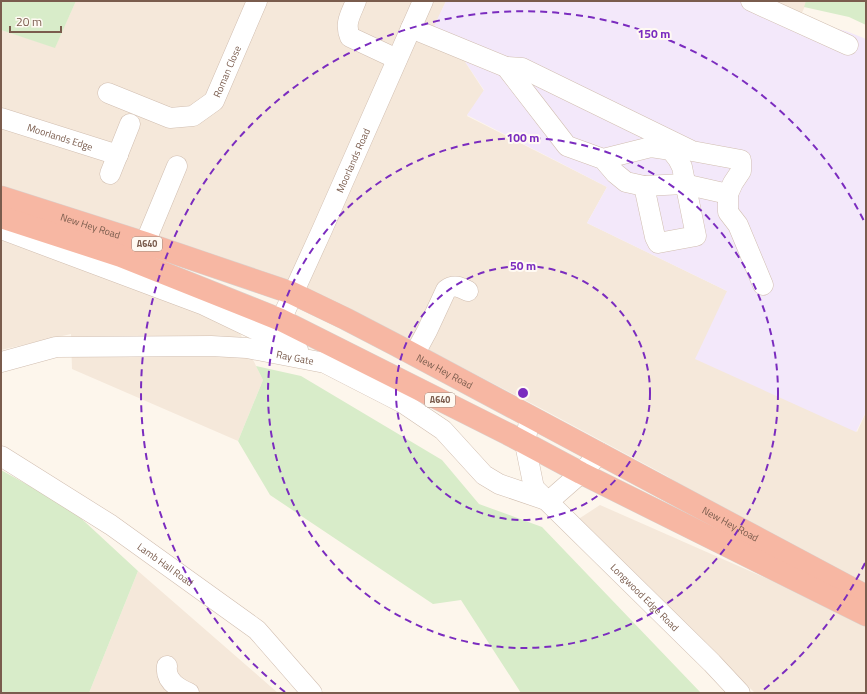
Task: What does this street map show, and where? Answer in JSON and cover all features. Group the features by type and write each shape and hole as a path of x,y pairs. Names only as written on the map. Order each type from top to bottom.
{"highway":[{"name":"New Hey Road","path":"1,198 145,243 292,293 346,319 600,453 865,608"},
{"name":"New Hey Road","path":"1,217 121,256 281,320 508,434 581,473 865,608"}],"street":[{"name":"Roman Close","path":"108,92 170,118 193,116 214,101 257,1"},
{"path":"356,1 347,23 350,37 398,59"},
{"name":"Moorlands Road","path":"281,320 423,1"},
{"path":"751,1 848,45"},
{"path":"411,28 506,67 522,68 692,151 740,160 741,171 728,194 728,212 738,225 763,285"},
{"path":"506,67 567,146 603,159 615,173 626,182 644,186 684,184 728,194"},
{"name":"Moorlands Edge","path":"2,121 118,155"},
{"path":"110,174 130,124"},
{"path":"603,159 651,147 671,150 682,167 684,184 696,236 658,243 655,237 644,186"},
{"path":"145,243 177,166"},
{"path":"1,229 204,305 325,363"},
{"path":"414,355 446,290 450,287 460,287 468,291"},
{"name":"Ray Gate","path":"1,362 56,347 211,346 247,348 325,363 403,403 443,430 484,475 499,484 549,501"},
{"name":"Longwood Edge Road","path":"530,416 525,444 534,488 549,501 712,663 740,693"},
{"path":"549,501 581,473 600,453"},
{"name":"Lamb Hall Road","path":"1,456 112,525 257,630 309,692"},
{"path":"167,666 166,671 173,684 189,693"}],"shaded area":[{"path":"76,1 446,1 427,43 462,57 484,91 467,116 607,187 587,223 727,291 857,432 866,412 866,591 778,552 667,476 359,314 1,192 1,30 55,47"},
{"path":"446,1 758,1 799,20 846,31 866,39 866,412 856,432 695,359 727,291 587,223 607,187 467,115 484,90 462,57 426,43"},
{"path":"758,1 807,1 799,20"},
{"path":"1,238 234,321 263,380 238,441 72,369 71,334 1,350"},
{"path":"600,505 866,622 866,693 755,693 577,520"},
{"path":"138,571 278,693 89,693"}],"green space":[{"path":"1,1 76,1 55,48 1,30"},
{"path":"806,1 866,1 866,25 849,17 804,7"},
{"path":"256,366 301,376 442,460 479,504 542,527 701,693 521,693 461,600 433,604 270,495 238,441 263,380"},
{"path":"1,470 71,509 138,571 89,693 1,693"}]}
